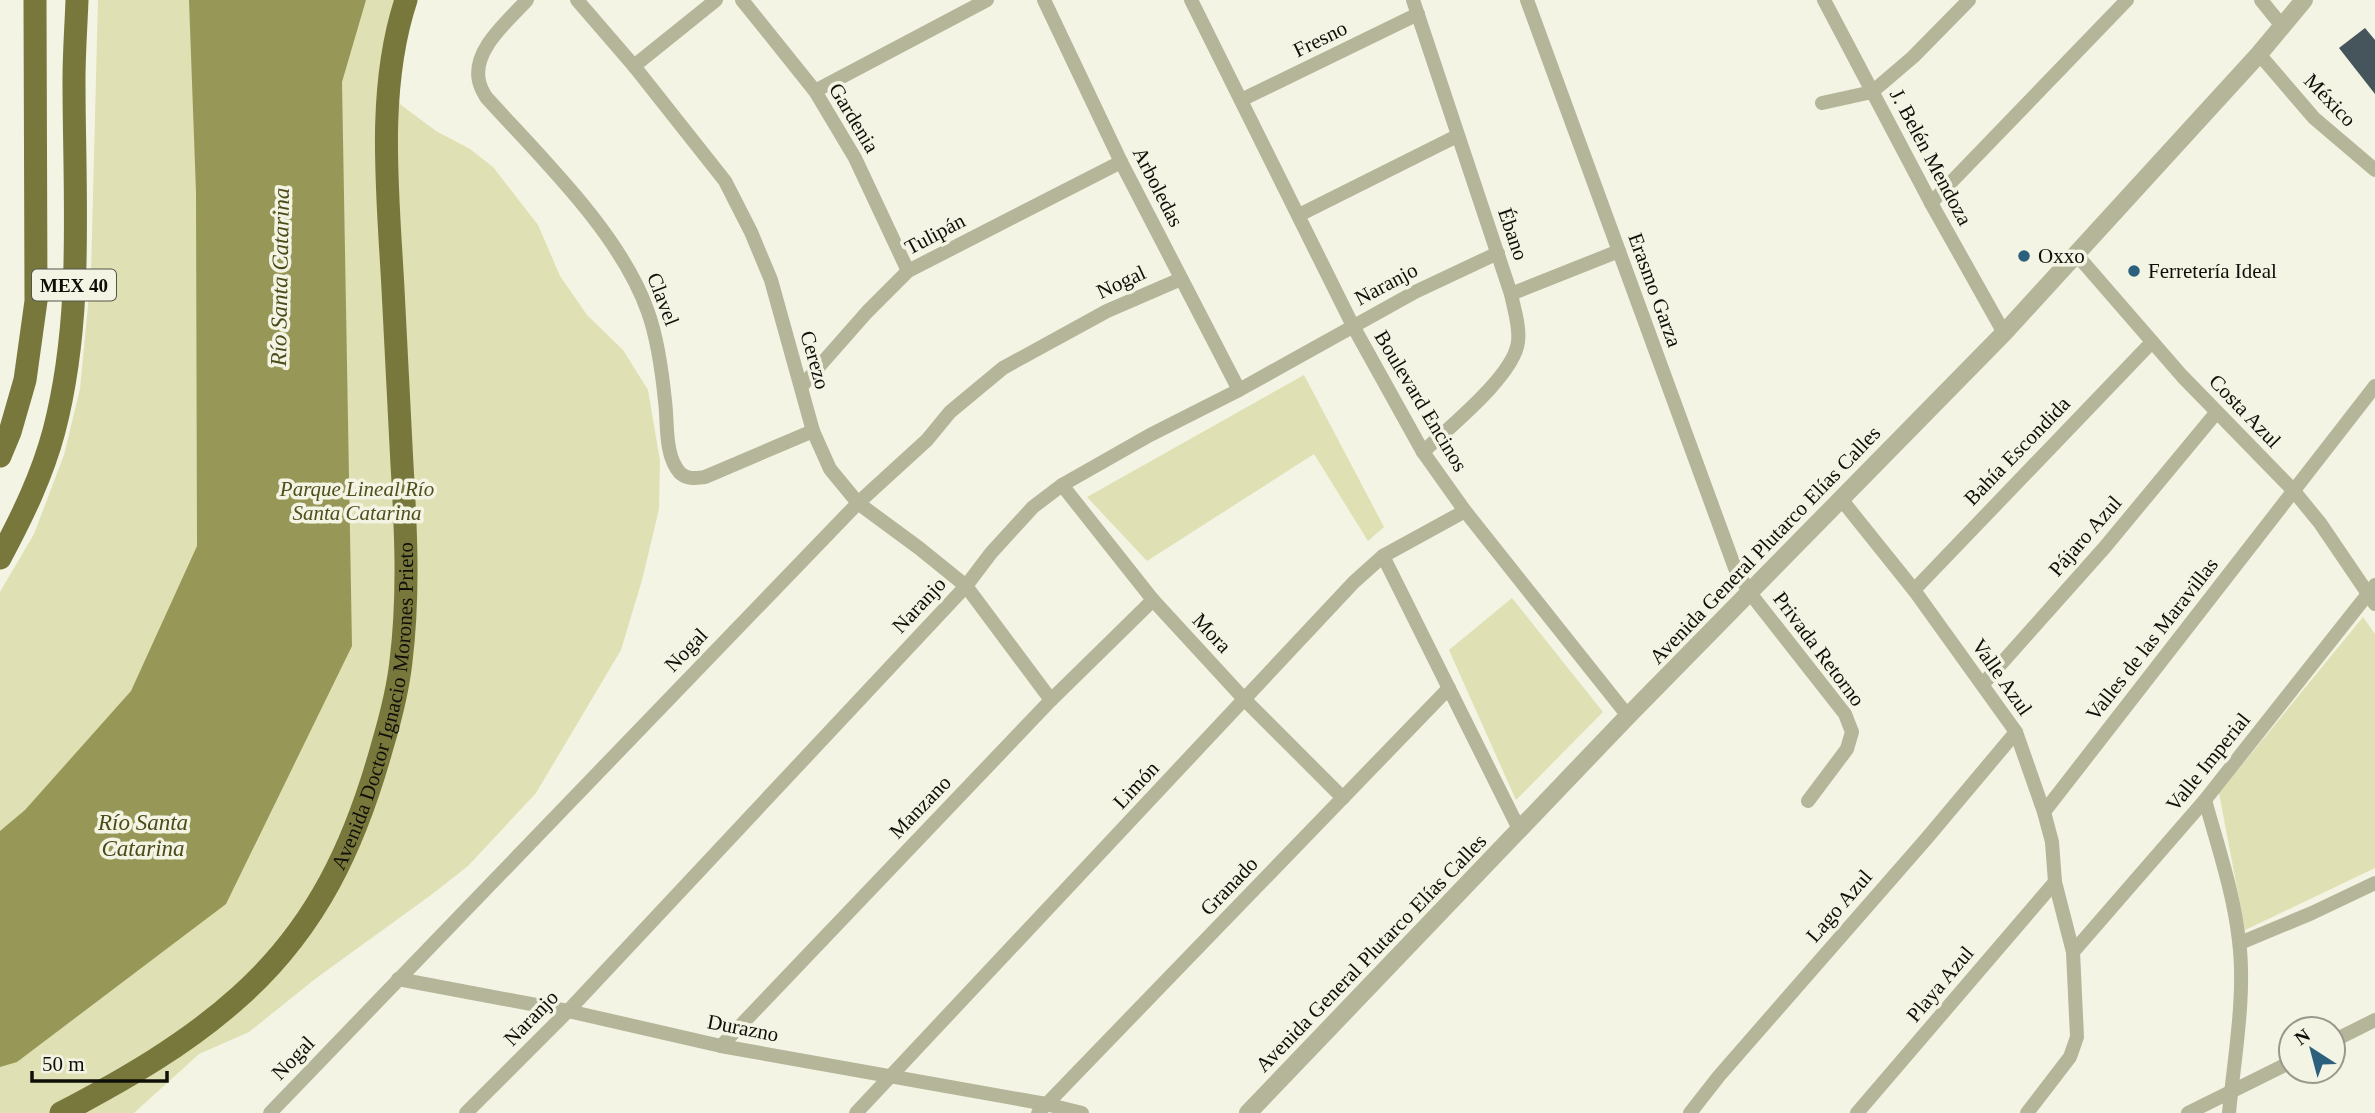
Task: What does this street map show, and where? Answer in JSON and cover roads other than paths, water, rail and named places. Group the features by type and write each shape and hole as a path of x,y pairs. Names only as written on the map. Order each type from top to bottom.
{"highway":[{"name":"MEX 40","path":"0,456 25,380 36,301 35,0"},
{"name":"MEX 40","path":"0,558 38,481 54,431 73,319 76,237 76,0"},
{"name":"Avenida Doctor Ignacio Morones Prieto","path":"61,1113 156,1059 208,1024 272,964 327,891 369,794 388,727 401,663 406,598 406,533 389,211 387,114 397,26 406,0"}],"street":[{"name":"Clavel","path":"527,0 486,48 478,69 479,82 486,97 591,216 619,252 635,281 649,312 657,346 669,447 681,474 690,479 705,477 813,430"},
{"name":"Cerezo","path":"577,0 634,66 724,181 751,232 771,280 813,430 830,469 858,503 966,586 1051,700"},
{"path":"634,66 716,0"},
{"name":"Gardenia","path":"742,0 816,91 855,158 908,271"},
{"path":"816,91 987,0"},
{"name":"Arboledas","path":"1044,0 1121,162 1239,390"},
{"name":"Boulevard Encinos","path":"1191,0 1353,326 1423,452 1465,511 1628,716"},
{"name":"Erasmo Garza","path":"1527,0 1726,546 1750,593"},
{"name":"J. Belén Mendoza","path":"1824,0 1931,203 2004,333"},
{"path":"1822,103 1872,92 1913,57 1969,0"},
{"path":"1931,203 2127,0"},
{"path":"2261,0 2282,26"},
{"name":"Avenida General Plutarco Elías Calles","path":"1248,1113 1628,716 2004,333 2259,54 2304,0"},
{"name":"Fresno","path":"1241,100 1416,7"},
{"name":"Ébano","path":"1416,7 1511,294 1518,342 1513,359 1501,378 1423,452"},
{"name":"México","path":"2259,54 2314,118 2375,170"},
{"path":"1300,215 1457,136"},
{"name":"Tulipán","path":"801,387 908,271 1121,162"},
{"path":"1511,294 1619,251"},
{"name":"Naranjo","path":"467,1113 568,1011 966,586 991,553 1033,507 1062,485 1150,435 1239,390 1415,292 1498,253"},
{"name":"Costa Azul","path":"2076,254 2216,413 2292,490 2373,594"},
{"name":"Nogal","path":"270,1113 858,503 926,440 950,412 1003,368 1107,311 1181,279"},
{"name":"Bahía Escondida","path":"1914,590 2152,342"},
{"name":"Valles de las Maravillas","path":"2044,812 2375,386"},
{"name":"Pájaro Azul","path":"1983,684 2105,547 2216,413"},
{"name":"Mora","path":"1062,485 1153,600 1245,699 1343,798"},
{"name":"Valle Azul","path":"1841,499 1914,590 2016,732 2044,812 2052,842 2055,881 2073,952 2077,1037 2070,1057 2027,1113"},
{"name":"Limón","path":"856,1113 1354,582 1383,556 1465,511"},
{"path":"1383,556 1520,831"},
{"name":"Privada Retorno","path":"1750,593 1839,704 1851,725 1851,741 1847,750 1808,801"},
{"name":"Valle Imperial","path":"2073,952 2205,800 2373,594"},
{"name":"Manzano","path":"721,1046 1051,700 1153,600"},
{"name":"Granado","path":"1042,1108 1449,688"},
{"name":"Lago Azul","path":"1696,1111 2016,732"},
{"path":"2205,800 2233,905 2240,943 2239,1012 2229,1113"},
{"name":"Playa Azul","path":"1857,1113 2055,881"},
{"path":"2240,943 2312,914 2375,883"},
{"name":"Durazno","path":"398,979 568,1011 721,1046 1042,1108 1082,1113"},
{"path":"2347,1034 2375,1020"},
{"path":"2188,1113 2277,1069"}],"water":[{"name":"Río Santa Catarina","path":"189,0 366,0 342,82 352,646 226,904 17,1062 0,1067 0,831 25,810 131,691 197,546 196,192"}],"place":[{"name":"Oxxo","path":"2024,256"},
{"name":"Ferretería Ideal","path":"2134,271"}],"park label":[{"name":"Parque Lineal Río Santa Catarina","path":"357,501"}]}
